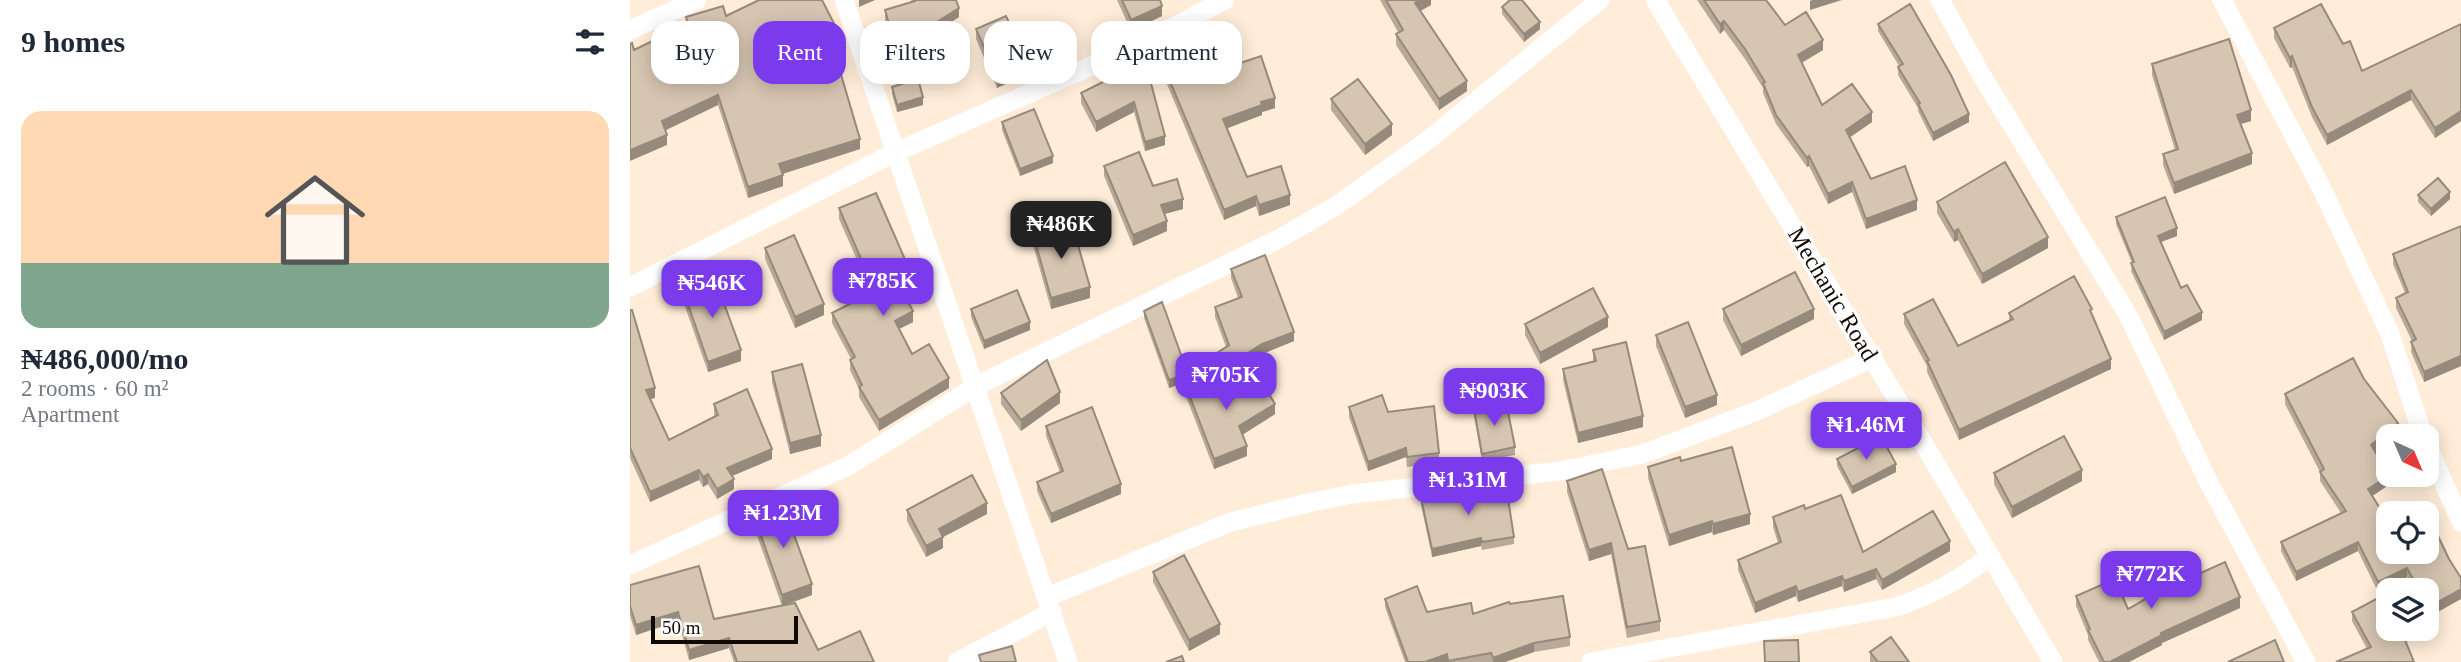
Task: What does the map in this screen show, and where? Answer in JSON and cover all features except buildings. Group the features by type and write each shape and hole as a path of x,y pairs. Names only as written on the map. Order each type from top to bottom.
{"street":[{"path":"630,30 697,0"},
{"path":"844,0 1068,662"},
{"path":"630,287 896,152 1135,47 1225,0"},
{"path":"630,565 848,466 975,386 1276,240 1336,206 1428,140 1600,0"},
{"name":"Mechanic Road","path":"1655,0 2053,662"},
{"path":"1940,0 1982,76 2128,315 2210,485 2306,662"},
{"path":"2222,0 2321,187 2384,322 2419,424"},
{"path":"957,662 1049,604 1231,522 1353,494 1560,471 1643,454 1759,410 1872,358"},
{"path":"2440,474 2461,522"},
{"path":"1591,662 1896,607 1954,583 1990,556"}]}
